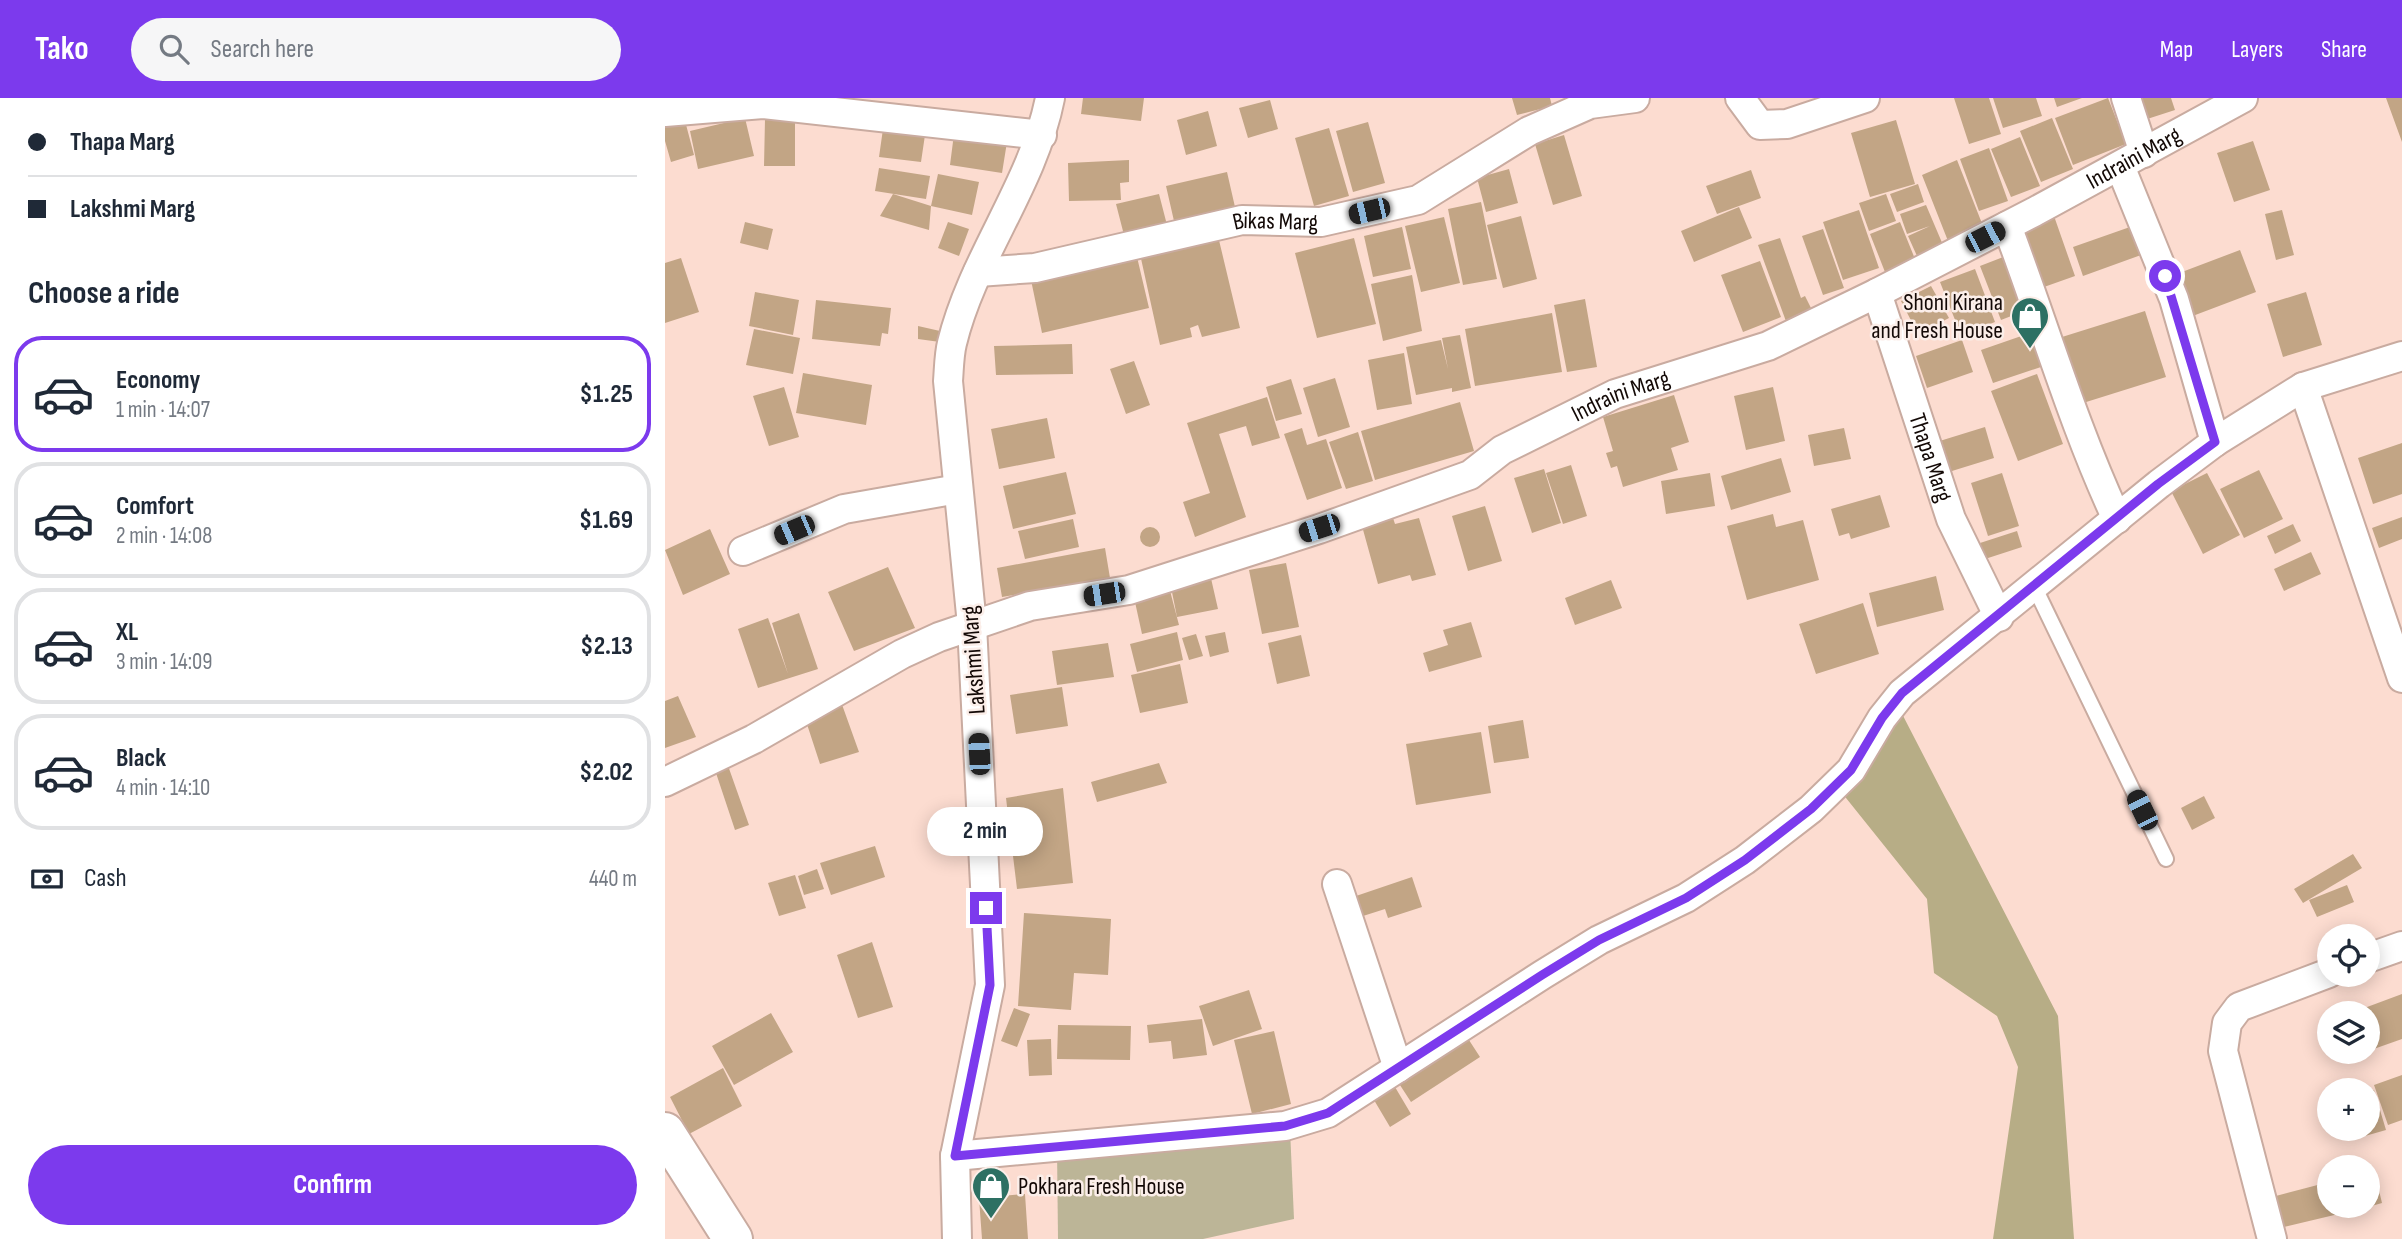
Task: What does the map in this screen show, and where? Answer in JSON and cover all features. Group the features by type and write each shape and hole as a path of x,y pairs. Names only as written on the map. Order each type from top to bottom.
{"main road":[{"path":"665,1132 733,1239"}],"street":[{"name":"Lakshmi Marg","path":"957,1239 955,1156 990,985 972,625 948,381 951,344 978,272 1042,135 1050,98"},
{"name":"Bikas Marg","path":"978,272 1035,268 1242,220 1321,222 1418,200 1529,131 1590,104 1635,98"},
{"path":"1740,98 1760,125 1787,124 1865,98"},
{"path":"2126,98 2132,159 2215,442"},
{"name":"Indraini Marg","path":"665,782 754,739 902,654 972,625 1030,606 1129,590 1470,475 1502,450 1615,394 1768,345 1877,293 2243,98"},
{"path":"665,112 763,104 1042,135"},
{"path":"2007,226 2050,340 2088,457 2117,519"},
{"name":"Thapa Marg","path":"1877,293 1951,519 1999,617"},
{"path":"955,1156 1285,1126 1328,1113 1599,940 1686,898 1745,860 1811,809 1851,770 1882,718 1902,693 2215,442 2303,387 2402,356"},
{"path":"2303,387 2402,678"},
{"path":"743,551 844,509 958,489"},
{"path":"1337,884 1398,1068"},
{"path":"2380,954 2402,946"},
{"path":"2272,1239 2223,1051 2227,1024 2238,1007 2317,977"}],"lane":[{"path":"2035,588 2166,859"}],"shaded area":[{"path":"1899,708 2058,1016 2074,1239 1993,1239 2018,1067 1997,1016 1934,973 1927,899 1834,783"},
{"path":"1290,1129 1294,1219 1203,1239 1058,1239 1057,1149"}],"building":[{"path":"1083,98 1144,98 1141,121 1081,114"},
{"path":"1512,98 1550,98 1552,106 1517,115"},
{"path":"1954,98 1989,98 2001,134 1969,144"},
{"path":"1993,98 2036,98 2042,116 2003,128"},
{"path":"2054,98 2082,98 2057,107"},
{"path":"2108,98 2126,144 2073,165 2055,118"},
{"path":"2134,98 2171,98 2175,110 2141,121"},
{"path":"2386,98 2402,98 2402,142"},
{"path":"1270,100 1278,129 1248,138 1239,108"},
{"path":"1208,111 1217,146 1186,155 1177,120"},
{"path":"684,117 694,155 671,162 665,141 665,122"},
{"path":"745,118 754,156 698,169 690,131"},
{"path":"2052,118 2073,169 2041,182 2020,131"},
{"path":"765,119 795,119 795,166 764,166"},
{"path":"1896,120 1915,184 1870,197 1851,133"},
{"path":"1368,122 1385,183 1353,192 1336,131"},
{"path":"1329,128 1349,196 1314,206 1295,138"},
{"path":"883,129 925,135 921,162 879,157"},
{"path":"954,134 1007,142 1002,173 950,165"},
{"path":"1564,135 1582,196 1553,205 1535,144"},
{"path":"2020,137 2040,186 2011,197 1991,149"},
{"path":"2253,141 2270,190 2234,202 2217,153"},
{"path":"1989,148 2008,201 1979,211 1960,159"},
{"path":"1129,160 1129,182 1120,183 1121,200 1069,201 1068,163"},
{"path":"1957,160 1983,226 1948,241 1922,175"},
{"path":"879,168 930,176 926,199 875,191"},
{"path":"1509,169 1518,203 1486,212 1477,178"},
{"path":"1751,170 1761,198 1717,214 1706,186"},
{"path":"1227,172 1235,207 1174,221 1166,186"},
{"path":"938,174 979,182 972,215 931,206"},
{"path":"1918,184 1924,202 1897,212 1890,194"},
{"path":"893,194 931,206 929,230 880,216"},
{"path":"1159,194 1167,225 1124,235 1116,204"},
{"path":"1886,194 1896,221 1869,231 1859,203"},
{"path":"1481,202 1497,279 1463,285 1448,209"},
{"path":"1926,205 1943,245 1917,256 1908,236 1930,226 1907,234 1900,214"},
{"path":"1739,207 1752,238 1694,262 1681,231"},
{"path":"1859,210 1879,268 1843,280 1823,222"},
{"path":"2282,210 2294,255 2276,260 2265,214"},
{"path":"1521,216 1537,279 1503,288 1487,225"},
{"path":"2054,216 2075,276 2044,287 2023,226"},
{"path":"1444,217 1460,283 1421,292 1405,226"},
{"path":"745,222 773,229 768,250 740,243"},
{"path":"948,222 969,229 959,256 938,248"},
{"path":"1900,222 1915,259 1885,272 1870,234"},
{"path":"1402,227 1411,269 1373,277 1364,236"},
{"path":"2130,227 2141,255 2083,276 2073,247"},
{"path":"1823,229 1844,288 1823,295 1802,236"},
{"path":"1218,236 1240,328 1202,337 1198,325 1190,328 1192,337 1160,345 1140,254"},
{"path":"1354,238 1376,324 1317,338 1295,253"},
{"path":"1780,238 1801,298 1805,296 1813,312 1787,324 1758,245"},
{"path":"2240,250 2256,292 2190,317 2174,275"},
{"path":"2011,254 2032,308 2001,320 1980,266"},
{"path":"1137,257 1149,308 1042,333 1031,280"},
{"path":"681,258 699,312 665,323 665,263"},
{"path":"1760,261 1781,317 1743,332 1721,275"},
{"path":"1975,269 1995,322 1961,335 1940,282"},
{"path":"1412,275 1422,331 1383,341 1371,284"},
{"path":"1931,286 1949,318 1918,334 1901,301"},
{"path":"755,292 799,300 793,335 749,326"},
{"path":"2306,292 2322,345 2283,357 2267,304"},
{"path":"1585,299 1597,367 1567,372 1554,305"},
{"path":"816,300 891,308 888,334 882,333 880,346 812,339"},
{"path":"2145,311 2166,377 2083,403 2062,337"},
{"path":"1552,313 1562,372 1475,386 1465,329"},
{"path":"918,326 940,331 940,342 918,339"},
{"path":"754,329 800,338 793,374 746,365"},
{"path":"2030,333 2041,367 1993,383 1981,350"},
{"path":"1460,335 1471,388 1452,392 1452,388 1416,395 1406,347 1441,340 1448,369 1442,338"},
{"path":"1962,340 1973,372 1927,388 1916,356"},
{"path":"1072,344 1073,374 996,375 994,346"},
{"path":"1404,353 1412,404 1377,410 1368,360"},
{"path":"1134,361 1150,405 1126,414 1110,369"},
{"path":"803,373 872,385 866,425 796,413"},
{"path":"2037,374 2063,444 2018,461 1991,391"},
{"path":"1335,378 1350,427 1318,437 1303,388"},
{"path":"1291,379 1302,414 1276,421 1266,387"},
{"path":"784,387 799,437 769,446 753,396"},
{"path":"1773,387 1785,441 1746,450 1734,396"},
{"path":"1674,395 1689,442 1671,448 1678,470 1623,487 1617,466 1611,468 1606,453 1613,451 1603,417"},
{"path":"1267,397 1280,438 1252,446 1246,426 1219,434 1246,517 1195,537 1183,502 1210,493 1187,423"},
{"path":"1460,402 1474,451 1375,480 1361,431"},
{"path":"1047,418 1055,458 999,469 991,429"},
{"path":"1985,427 1994,458 1939,475 1930,444"},
{"path":"1302,428 1307,445 1326,439 1342,488 1307,500 1284,434"},
{"path":"1844,428 1851,459 1814,466 1808,435"},
{"path":"1358,432 1373,481 1346,489 1329,442"},
{"path":"2402,443 2402,494 2373,504 2358,458"},
{"path":"1781,458 1791,492 1731,510 1721,476"},
{"path":"1571,465 1587,516 1563,524 1546,473"},
{"path":"1544,469 1561,523 1532,533 1514,478"},
{"path":"2259,470 2283,519 2244,538 2220,489"},
{"path":"1066,472 1076,514 1013,529 1003,486"},
{"path":"1710,473 1715,506 1666,514 1661,481"},
{"path":"2002,473 2019,526 1988,536 1971,483"},
{"path":"2207,473 2240,535 2203,554 2171,491"},
{"path":"1880,495 1890,527 1851,539 1849,533 1839,536 1831,509"},
{"path":"1485,506 1502,561 1468,571 1452,516"},
{"path":"1773,514 1776,527 1803,520 1819,580 1747,600 1727,526"},
{"path":"2402,517 2402,539 2379,548 2372,528"},
{"path":"1393,518 1395,524 1419,518 1436,575 1412,581 1410,575 1378,584 1362,526"},
{"path":"1073,519 1079,547 1025,559 1018,531"},
{"path":"2293,524 2301,541 2275,554 2267,536"},
{"path":"1146,527 1154,527 1160,537 1154,547 1146,547 1140,541 1140,533"},
{"path":"710,529 730,574 683,595 665,550"},
{"path":"2017,531 2022,547 1985,559 1980,543"},
{"path":"1105,548 1110,578 1002,597 997,568"},
{"path":"2311,552 2321,574 2284,591 2274,569"},
{"path":"1286,563 1299,627 1262,634 1249,570"},
{"path":"888,567 915,628 854,651 828,592"},
{"path":"1210,574 1218,609 1177,617 1170,582"},
{"path":"1936,576 1944,610 1877,627 1869,593"},
{"path":"1611,580 1622,608 1575,625 1565,598"},
{"path":"1169,587 1179,625 1142,634 1135,602"},
{"path":"1863,603 1879,654 1816,674 1799,624"},
{"path":"799,613 818,669 758,688 738,629 768,618 788,674 772,623"},
{"path":"1471,622 1482,657 1429,672 1423,653 1448,645 1443,630"},
{"path":"1177,632 1183,660 1137,672 1130,644"},
{"path":"1225,632 1229,652 1210,657 1205,636"},
{"path":"1196,634 1203,656 1189,660 1182,638"},
{"path":"1301,635 1310,676 1277,684 1268,643"},
{"path":"1108,643 1114,677 1057,685 1052,651"},
{"path":"1180,664 1188,703 1140,713 1131,675"},
{"path":"1062,687 1068,726 1016,734 1010,695"},
{"path":"678,696 696,737 665,748 665,701"},
{"path":"840,699 859,752 820,764 803,712"},
{"path":"1523,720 1529,758 1494,763 1488,726"},
{"path":"1481,732 1491,793 1416,805 1406,744"},
{"path":"726,760 749,825 735,830 713,764"},
{"path":"1159,763 1167,783 1097,802 1091,782"},
{"path":"1063,788 1073,883 1017,889 1006,798"},
{"path":"2204,796 2215,818 2192,830 2181,808"},
{"path":"875,846 885,877 831,895 820,863"},
{"path":"2353,854 2362,868 2303,903 2294,889"},
{"path":"817,869 824,889 804,895 798,876"},
{"path":"795,875 806,908 779,916 768,883"},
{"path":"1412,877 1422,907 1388,918 1385,909 1363,916 1356,896"},
{"path":"2347,885 2354,902 2317,917 2309,900"},
{"path":"1024,913 1111,919 1108,975 1074,973 1071,1010 1018,1006"},
{"path":"872,942 893,1007 858,1018 837,955"},
{"path":"1249,990 1262,1029 1213,1046 1199,1006"},
{"path":"2402,994 2402,1039 2380,1047 2380,1002"},
{"path":"1014,1008 1030,1014 1017,1047 1001,1041"},
{"path":"771,1013 793,1052 734,1085 712,1046"},
{"path":"1202,1019 1207,1055 1173,1059 1171,1041 1149,1043 1147,1025"},
{"path":"1058,1025 1131,1026 1130,1060 1057,1059"},
{"path":"1274,1031 1291,1104 1252,1114 1234,1040"},
{"path":"1467,1037 1480,1057 1411,1102 1398,1082"},
{"path":"1051,1039 1052,1075 1029,1076 1027,1040"},
{"path":"723,1068 742,1106 689,1134 670,1097"},
{"path":"2402,1075 2402,1120 2388,1125 2380,1102 2380,1083"},
{"path":"1395,1087 1411,1114 1390,1127 1374,1100"},
{"path":"2380,1110 2386,1130 2380,1132"},
{"path":"2317,1185 2317,1218 2322,1218 2280,1228 2272,1197"},
{"path":"1025,1194 1028,1239 982,1239 979,1198"}],"place":[{"name":"Shoni Kirana and Fresh House","path":"2030,350"},
{"name":"Pokhara Fresh House","path":"991,1220"}],"route":[{"path":"986,908 990,985 955,1156 1285,1126 1328,1113 1599,940 1686,898 1745,860 1811,809 1851,770 1882,718 1902,693 2035,588 2158,484 2215,442 2165,276"}]}
